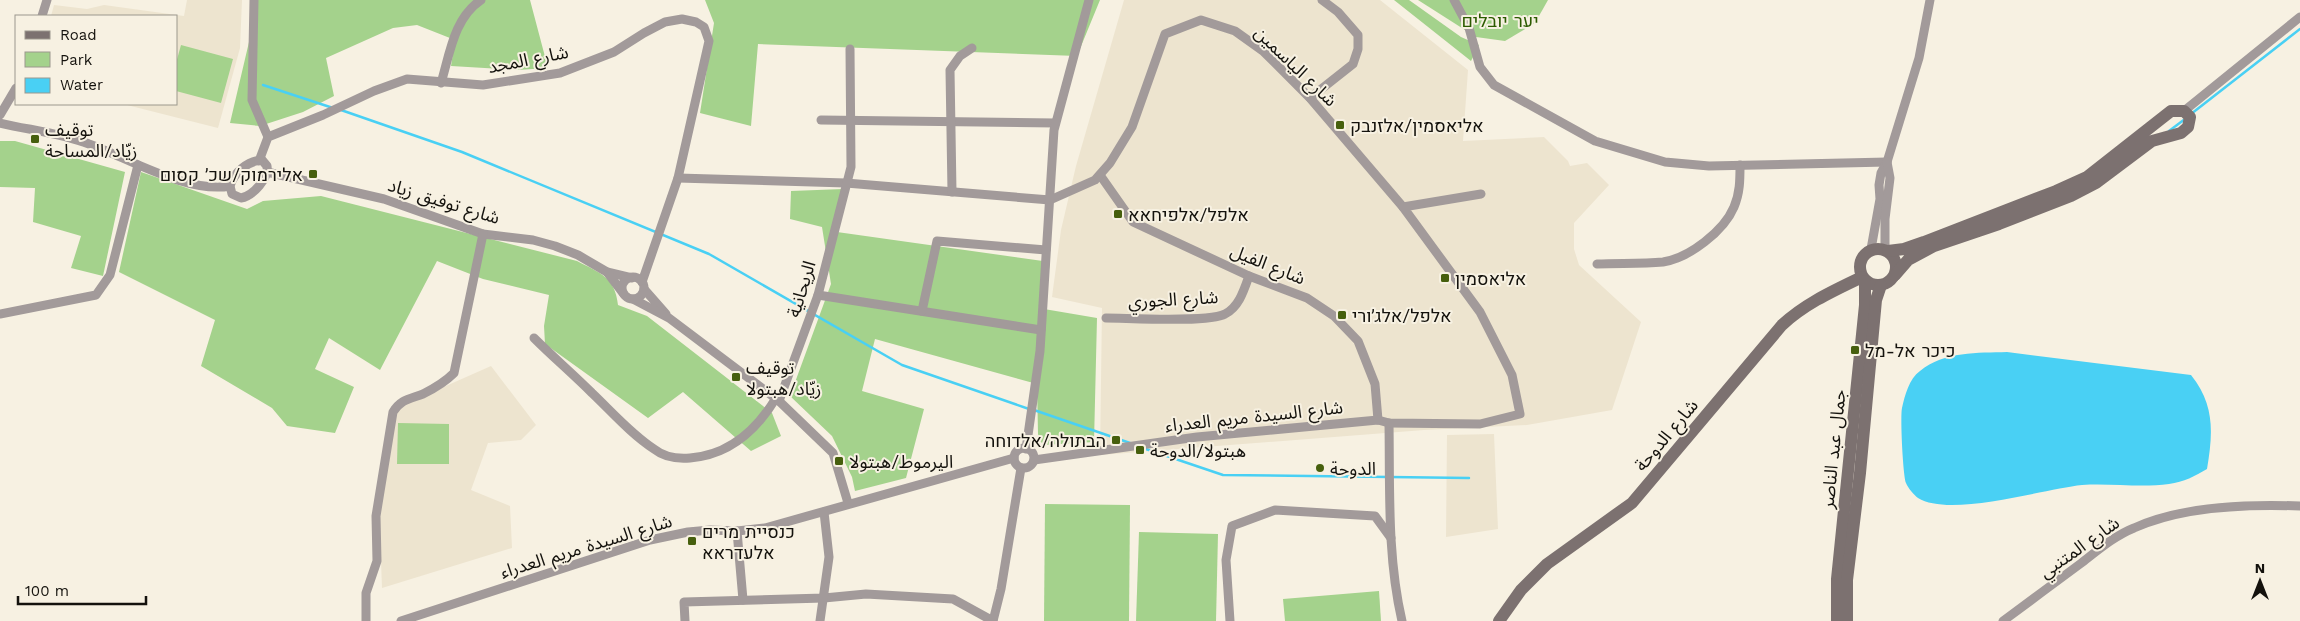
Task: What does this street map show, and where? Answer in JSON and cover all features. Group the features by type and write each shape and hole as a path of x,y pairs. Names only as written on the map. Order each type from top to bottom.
{"street":[{"path":"42,15 47,0"},
{"path":"254,0 252,100 268,137 259,161"},
{"path":"441,83 455,34 465,14 481,0"},
{"path":"1026,449 1041,330 1050,200 1049,178 1055,123 1089,0"},
{"path":"1310,98 1353,64 1358,49 1358,35 1338,12 1322,0"},
{"path":"1454,0 1469,28 1480,67 1494,85 1505,93 1595,141 1665,162 1709,166 1887,162"},
{"path":"1871,249 1880,198 1881,172 1887,162 1918,58 1930,0"},
{"path":"2184,111 2190,120 2185,131 2152,141 2096,184 2000,224 1934,246 1908,260 1891,280 1881,285 1864,279 1860,261 1866,252 1871,249 1887,251 1904,249 2073,184 2101,167 2162,117 2175,110 2184,111 2300,17"},
{"name":"شارع المجد","path":"268,137 323,115 374,91 407,79 441,83 483,84 560,73 614,52 644,32 665,22 682,19 696,22 704,27 708,41 678,178 643,285"},
{"name":"شارع الياسمين","path":"1050,200 1082,187 1100,175 1132,127 1165,34 1201,20 1235,31 1263,51 1310,98 1403,207 1480,312 1512,375 1520,414 1480,424 1389,423"},
{"path":"952,192 950,70 960,56 972,48"},
{"name":"الريحانية","path":"534,338 615,416 654,450 668,456 703,457 720,452 736,444 752,430 777,399 818,295 850,167 850,49"},
{"path":"0,114 15,90"},
{"path":"821,120 1055,123"},
{"path":"0,123 88,143 138,165 194,184 213,188 230,186"},
{"path":"259,161 265,162 267,172 252,194 246,197 232,194 230,186 233,178 245,166 259,161"},
{"path":"1887,162 1890,178 1885,219 1887,251 1896,263 1895,275"},
{"path":"0,314 96,295 110,275 138,165"},
{"path":"1597,264 1665,262 1693,250 1721,228 1734,208 1740,187 1740,166"},
{"name":"شارع توفيق زياد","path":"267,172 384,199 483,234 533,240 555,246 578,255 607,272"},
{"name":"شارع الفيل","path":"1100,175 1133,222 1250,276 1307,298 1334,316 1358,340 1376,384 1378,420"},
{"path":"678,178 846,183 1050,200"},
{"path":"1403,207 1481,194"},
{"path":"366,621 366,593 377,561 376,516 392,412 398,404 422,394 445,381 454,373 483,234"},
{"path":"922,311 937,241 1046,250"},
{"path":"607,272 632,278 643,285 669,318"},
{"path":"607,272 623,293 669,318 777,399 833,453 848,503"},
{"name":"شارع الجوري","path":"1106,318 1181,319 1224,315 1237,304 1250,276"},
{"path":"623,293 624,282 632,278"},
{"name":"شارع الدوحة","path":"1499,621 1521,590 1547,564 1632,503 1782,326 1798,311 1822,296 1864,279"},
{"name":"جمال عبد الناصر","path":"1837,621 1837,579 1865,306 1864,279"},
{"path":"633,299 642,295 643,285"},
{"name":"جمال عبد الناصر","path":"1847,621 1847,580 1860,473 1876,300 1881,285"},
{"path":"818,295 1041,330"},
{"name":"شارع السيدة مريم العدراء","path":"1034,460 1197,436 1378,420 1389,423"},
{"path":"1389,423 1391,538 1396,593 1402,621"},
{"path":"1026,449 1033,453 1034,460 1030,466 1021,468 1016,464 1014,458 1018,450 1026,449"},
{"name":"شارع السيدة مريم العدراء","path":"401,621 650,540 688,532 710,530 737,531 766,528 824,512 848,503 1014,458"},
{"path":"685,621 684,602 824,598 866,594 953,599 993,621 1001,589 1021,468"},
{"name":"شارع المتنبي","path":"2003,621 2111,541 2133,528 2159,518 2194,511 2268,505 2300,506"},
{"path":"1230,621 1226,560 1232,526 1275,510 1332,512 1375,516 1391,538"},
{"path":"820,621 829,556 824,512"},
{"path":"737,531 743,600"}],"shaded area":[{"path":"187,0 242,0 240,48 218,128 127,105 178,105 178,15 184,16"},
{"path":"1124,0 1380,0 1468,70 1463,141 1544,137 1568,161 1570,166 1587,163 1609,185 1574,223 1574,249 1579,265 1641,322 1612,410 1527,425 1424,430 1100,455 1102,308 1052,297 1061,230 1076,166"},
{"path":"54,5 87,9 104,5 177,15 51,15"},
{"path":"491,366 536,425 521,440 488,443 471,490 510,506 512,548 382,588 379,506 394,409"},
{"path":"1494,434 1498,529 1446,537 1447,435"}],"green space":[{"path":"253,0 530,0 548,68 517,70 451,66 455,40 417,25 393,28 326,58 334,96 303,112 260,126 230,123 249,42"},
{"path":"705,0 1100,0 1077,56 758,44 751,126 700,113 714,23"},
{"path":"1394,0 1409,0 1461,37 1479,45 1471,61"},
{"name":"יער יובלים","path":"1418,0 1548,0 1535,23 1505,41 1476,37"},
{"path":"181,45 233,59 221,103 178,92 178,56"},
{"path":"0,141 15,141 125,172 103,276 71,268 81,236 33,222 35,188 0,187"},
{"path":"141,172 247,209 263,201 321,196 577,261 599,273 610,282 614,288 618,305 647,316 772,413 781,436 751,451 683,392 648,418 545,344 544,326 549,295 483,279 437,261 380,370 329,338 315,369 354,387 335,433 287,426 272,408 201,366 215,320 119,272"},
{"path":"843,189 837,232 1050,262 1044,309 1097,318 1094,442 1044,445 1040,441 1038,434 1037,384 875,339 862,391 924,409 906,478 855,491 852,477 832,436 790,396 831,284 822,227 790,219 791,191"},
{"path":"398,423 449,424 449,464 397,464"},
{"path":"1045,504 1130,505 1129,621 1044,621"},
{"path":"1139,532 1218,534 1216,621 1136,621"},
{"path":"1379,591 1381,621 1285,621 1283,599"}],"water":[{"path":"2007,352 2191,375 2199,386 2208,408 2211,431 2207,469 2184,480 2169,484 2148,486 2082,485 1974,504 1952,505 1933,503 1918,498 1906,483 1901,413 1906,393 1913,378 1929,364 1950,356"}],"waterway":[{"path":"2191,114 2300,29"},
{"path":"263,85 333,108"},
{"path":"341,110 462,152 709,254 902,365 1029,409"},
{"path":"2169,131 2185,119"},
{"path":"1034,410 1130,443"},
{"path":"1143,448 1223,475 1469,478"}],"place":[{"name":"אליאסמין/אלזנבק","path":"1340,125"},
{"name":"توقيف زيّاد/المساحة","path":"35,139"},
{"name":"אלירמוק/שכ׳ קסום","path":"313,174"},
{"name":"אלפל/אלפיחאא","path":"1118,214"},
{"name":"אליאסמין","path":"1445,278"},
{"name":"אלפל/אלג׳ורי","path":"1342,315"},
{"name":"כיכר אל-מל","path":"1855,350"},
{"name":"توقيف زيّاد/هبتولا","path":"736,377"},
{"name":"הבתולה/אלדוחה","path":"1116,440"},
{"name":"هبتولا/الدوحة","path":"1140,450"},
{"name":"اليرموط/هبتولا","path":"839,461"},
{"name":"الدوحة","path":"1320,468"},
{"name":"כנסיית מרים אלעדראא","path":"692,541"}]}
